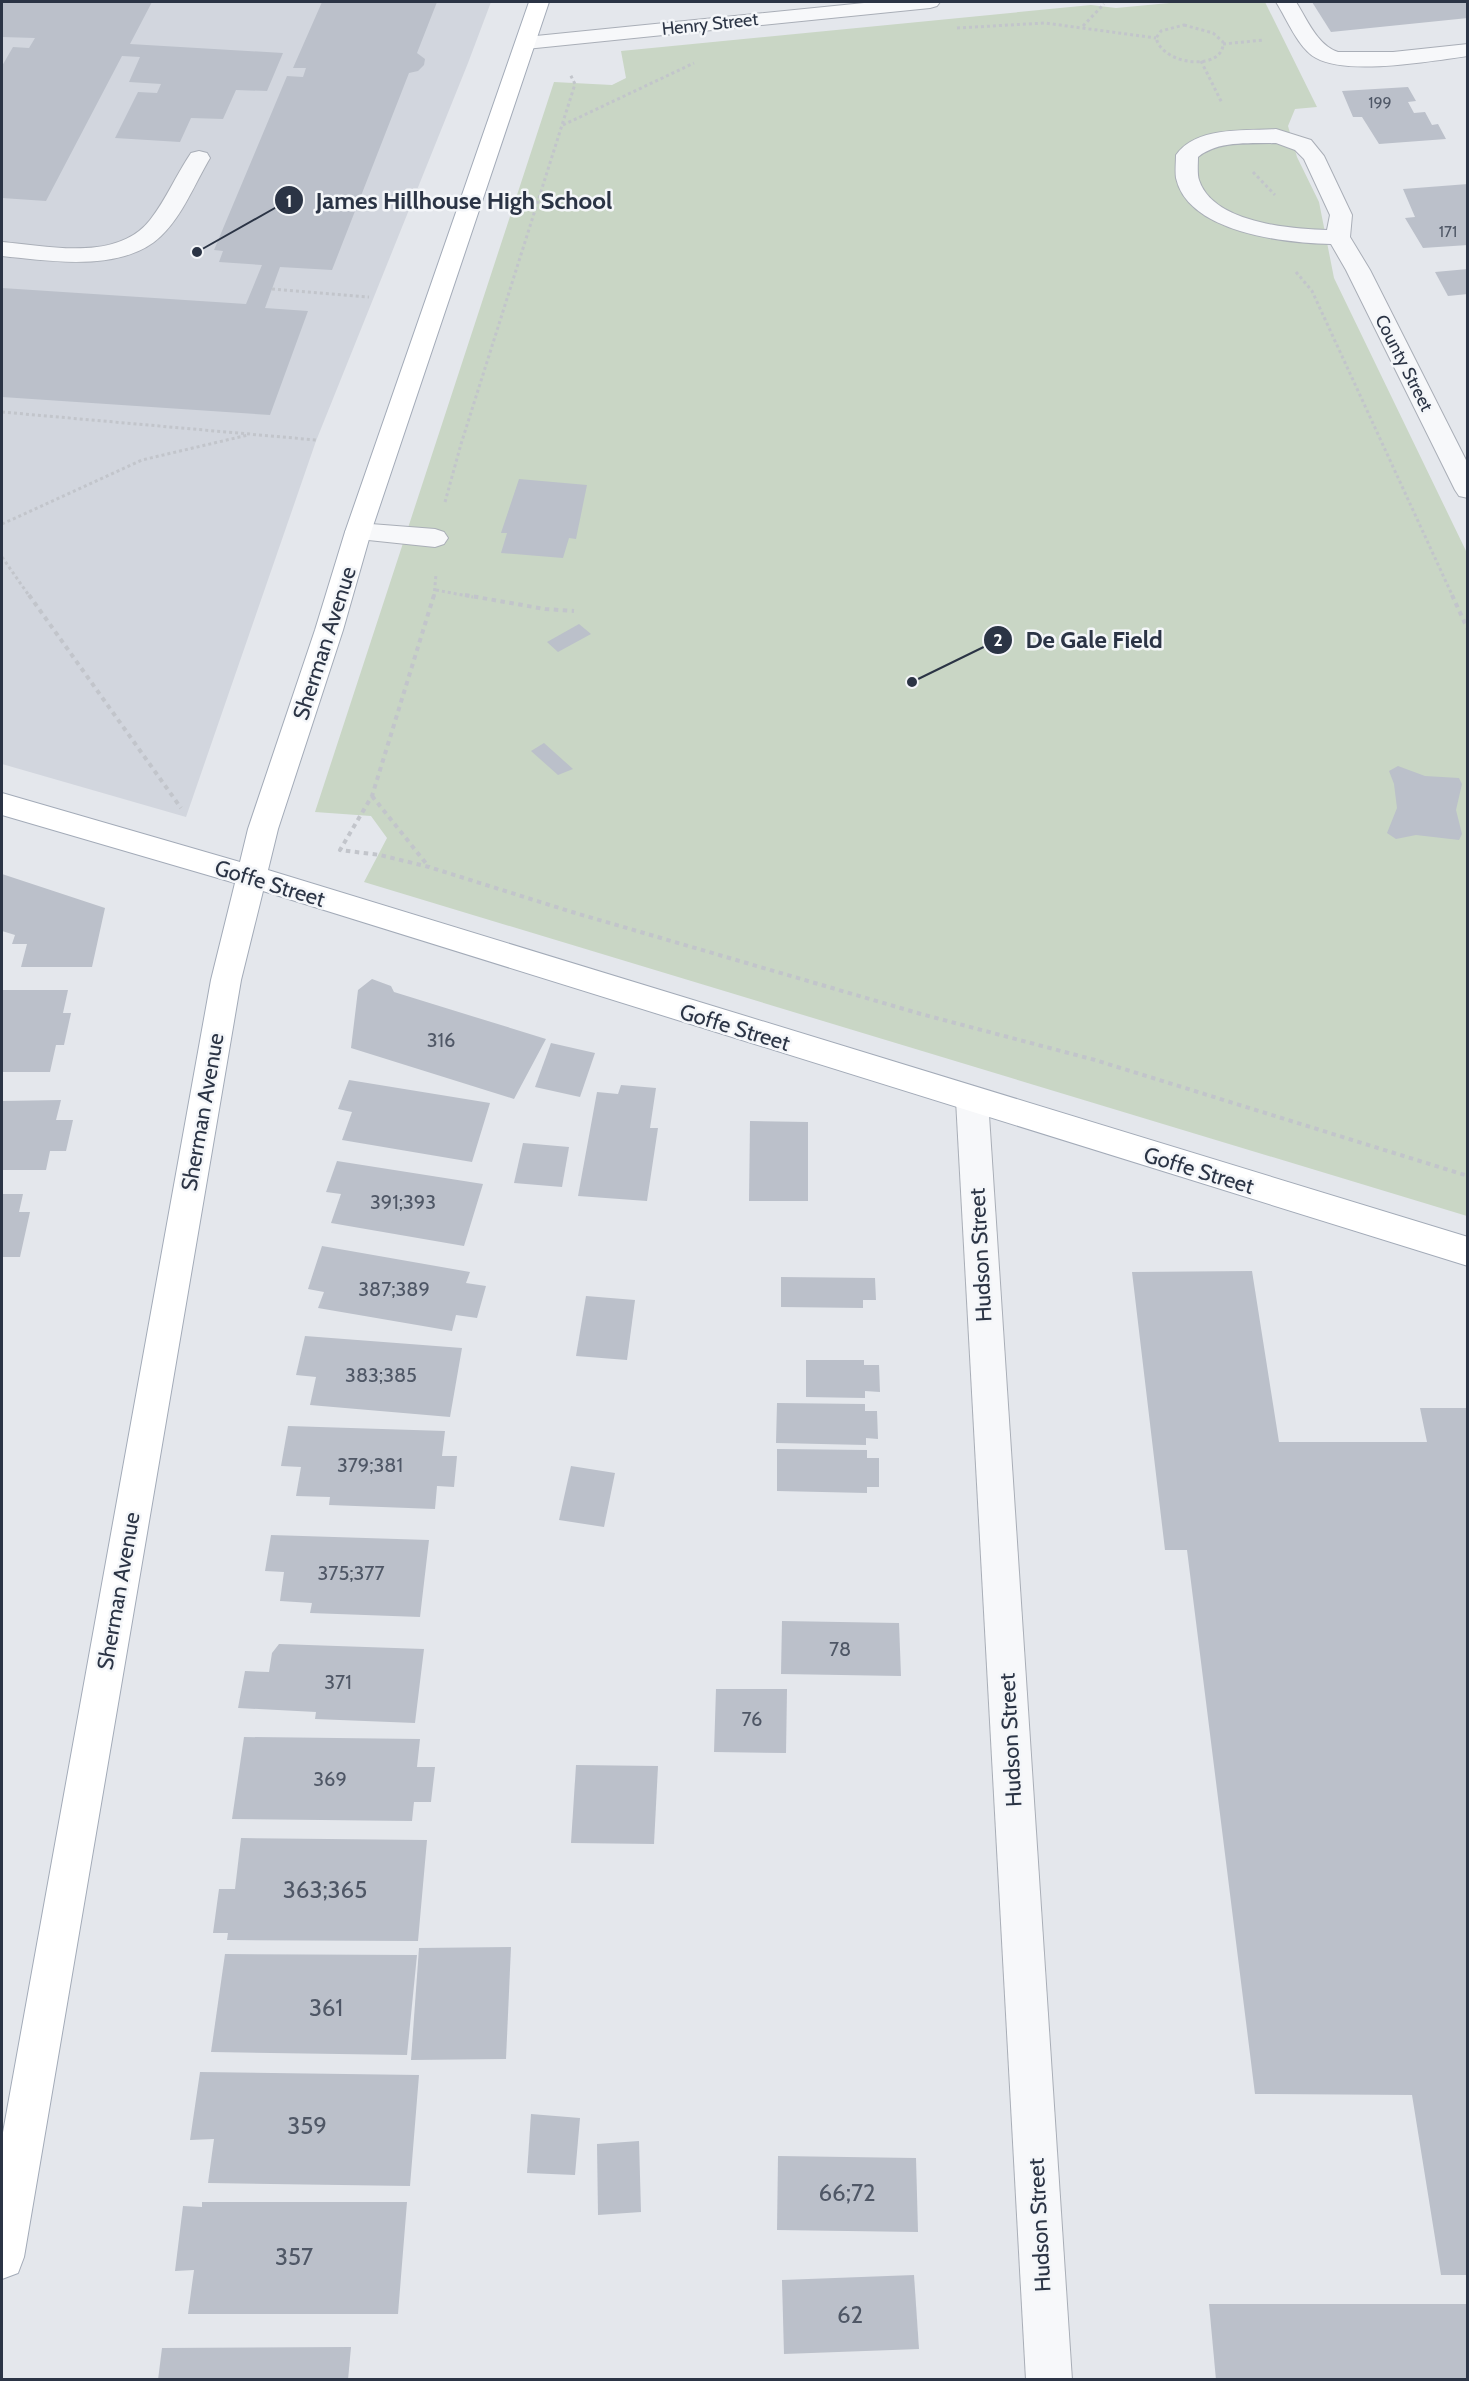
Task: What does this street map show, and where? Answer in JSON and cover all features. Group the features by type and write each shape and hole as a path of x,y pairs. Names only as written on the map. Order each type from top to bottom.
{"main road":[{"name":"Sherman Avenue","path":"2,2257 226,980 250,876 358,532 539,2"},
{"name":"Goffe Street","path":"2,804 250,876 1467,1252"}],"street":[{"name":"Henry Street","path":"525,43 930,2"},
{"path":"1286,2 1315,45 1323,54 1334,58 1361,59 1467,50"},
{"path":"1276,136 1303,145 1313,156 1322,172 1341,215 1338,237 1296,236 1265,231 1239,224 1220,215 1194,192 1185,166 1187,155 1198,146 1214,140 1234,138 1276,136"},
{"path":"2,249 103,254 135,246 154,231 199,158"},
{"name":"County Street","path":"1338,237 1358,270 1467,490"},
{"path":"358,532 435,538"},
{"name":"Hudson Street","path":"972,1100 1049,2379"}],"path":[{"path":"1083,26 1104,4"},
{"path":"1197,26 1219,36 1223,44 1218,55 1187,61 1162,52 1156,45 1156,38 1161,31 1171,27 1197,26"},
{"path":"1223,44 1268,40"},
{"path":"562,125 700,60"},
{"path":"570,73 575,84 460,444 435,538 436,590 372,796 340,850 380,855 429,867 572,912 921,1014 1095,1060 1467,1176"},
{"path":"1292,267 1312,291 1467,630"},
{"path":"272,289 369,297"},
{"path":"2,412 316,441"},
{"path":"2,524 142,460 252,435"},
{"path":"2,557 181,808"},
{"path":"436,590 534,608 574,611"},
{"path":"372,796 429,867"}],"shaded area":[{"path":"2,2 491,2 316,441 186,817 2,764"}],"green space":[{"path":"1180,2 1265,2 1317,107 1295,109 1288,126 1297,157 1319,202 1334,278 1467,553 1467,1216 364,882 387,838 371,816 315,812 554,82 612,85 626,78 621,51 1091,5 1116,8"}],"building":[{"path":"2,2 152,2 130,44 283,53 267,91 236,90 223,119 191,118 180,142 115,138 138,92 157,93 161,84 129,82 140,57 122,56 46,201 2,198 2,66 13,47 29,48 35,38 2,37"},
{"path":"322,2 437,2 417,53 425,59 424,65 418,71 409,73 332,270 280,267 265,308 308,311 270,415 2,397 2,288 246,304 262,265 219,262 223,251 214,250 287,76 303,77 306,68 293,68"},
{"path":"1312,2 1468,2 1468,18 1331,32"},
{"path":"1408,87 1416,101 1408,102 1414,113 1425,112 1432,125 1438,124 1446,139 1379,144 1362,117 1353,117 1342,91"},
{"path":"1468,184 1468,245 1423,248 1405,218 1415,217 1403,189"},
{"path":"1468,269 1468,294 1448,296 1435,272"},
{"path":"519,479 587,485 576,539 569,538 563,558 501,553 507,533 501,533"},
{"path":"579,624 591,634 558,652 547,642"},
{"path":"544,743 573,769 558,775 531,751"},
{"path":"1398,766 1425,776 1459,778 1462,784 1456,810 1462,834 1459,840 1416,835 1396,839 1387,833 1397,808 1394,784 1389,771"},
{"path":"2,874 105,908 92,967 21,967 27,944 12,944 15,935 2,931"},
{"path":"372,979 391,986 394,992 546,1039 514,1099 351,1048 358,990"},
{"path":"2,990 68,990 63,1013 71,1013 64,1045 56,1045 50,1072 2,1072"},
{"path":"551,1043 595,1053 580,1097 535,1087"},
{"path":"349,1080 490,1103 472,1162 342,1140 352,1112 338,1109"},
{"path":"621,1085 656,1088 650,1128 658,1128 647,1201 578,1196 597,1092 618,1094"},
{"path":"61,1100 56,1120 73,1120 66,1151 50,1151 46,1170 2,1170 2,1101"},
{"path":"750,1121 808,1122 808,1201 749,1201"},
{"path":"523,1143 569,1147 562,1187 514,1183"},
{"path":"337,1161 483,1184 464,1246 331,1223 341,1194 326,1192"},
{"path":"2,1194 23,1194 19,1212 30,1212 20,1257 2,1257"},
{"path":"322,1246 470,1272 466,1283 486,1286 477,1318 456,1315 452,1331 318,1308 324,1292 308,1289"},
{"path":"1252,1271 1279,1442 1427,1442 1420,1408 1468,1408 1468,2275 1441,2275 1412,2095 1255,2094 1187,1550 1165,1550 1132,1272"},
{"path":"781,1277 875,1278 876,1300 863,1300 863,1308 781,1307"},
{"path":"586,1296 635,1300 627,1360 576,1356"},
{"path":"305,1336 462,1348 450,1417 310,1405 316,1377 296,1375"},
{"path":"806,1360 864,1360 864,1365 879,1365 880,1392 865,1391 865,1398 806,1397"},
{"path":"777,1403 865,1404 865,1411 877,1411 878,1439 866,1438 866,1445 776,1443"},
{"path":"288,1426 445,1431 442,1456 457,1456 454,1487 437,1486 435,1509 329,1505 330,1497 296,1496 301,1467 281,1466"},
{"path":"777,1449 867,1450 867,1458 879,1458 879,1487 867,1487 867,1493 777,1491"},
{"path":"571,1466 615,1473 604,1527 559,1520"},
{"path":"271,1535 429,1540 420,1617 310,1613 312,1603 280,1601 284,1572 265,1571"},
{"path":"782,1621 899,1623 901,1676 781,1674"},
{"path":"279,1644 424,1649 415,1723 315,1719 316,1712 238,1708 245,1671 269,1672 272,1653"},
{"path":"716,1689 787,1689 786,1753 714,1752"},
{"path":"244,1737 420,1739 417,1767 435,1767 431,1802 414,1802 412,1821 232,1819"},
{"path":"576,1765 658,1766 654,1844 571,1843"},
{"path":"241,1838 427,1840 418,1941 227,1940 228,1933 213,1933 219,1889 235,1889"},
{"path":"511,1947 506,2059 411,2060 419,1948"},
{"path":"225,1954 417,1955 407,2055 211,2052"},
{"path":"200,2072 419,2075 410,2186 208,2183 214,2139 190,2140"},
{"path":"531,2114 580,2118 575,2175 527,2173"},
{"path":"639,2141 641,2212 598,2215 597,2144"},
{"path":"778,2156 916,2158 918,2232 777,2230"},
{"path":"202,2202 407,2202 398,2314 188,2314 194,2270 175,2271 183,2206 202,2207"},
{"path":"914,2275 919,2349 784,2354 782,2280"},
{"path":"1209,2304 1468,2304 1468,2380 1216,2380"},
{"path":"351,2347 348,2380 158,2380 162,2348"}],"place":[{"name":"James Hillhouse High School","path":"197,252"},
{"name":"De Gale Field","path":"912,682"}]}
